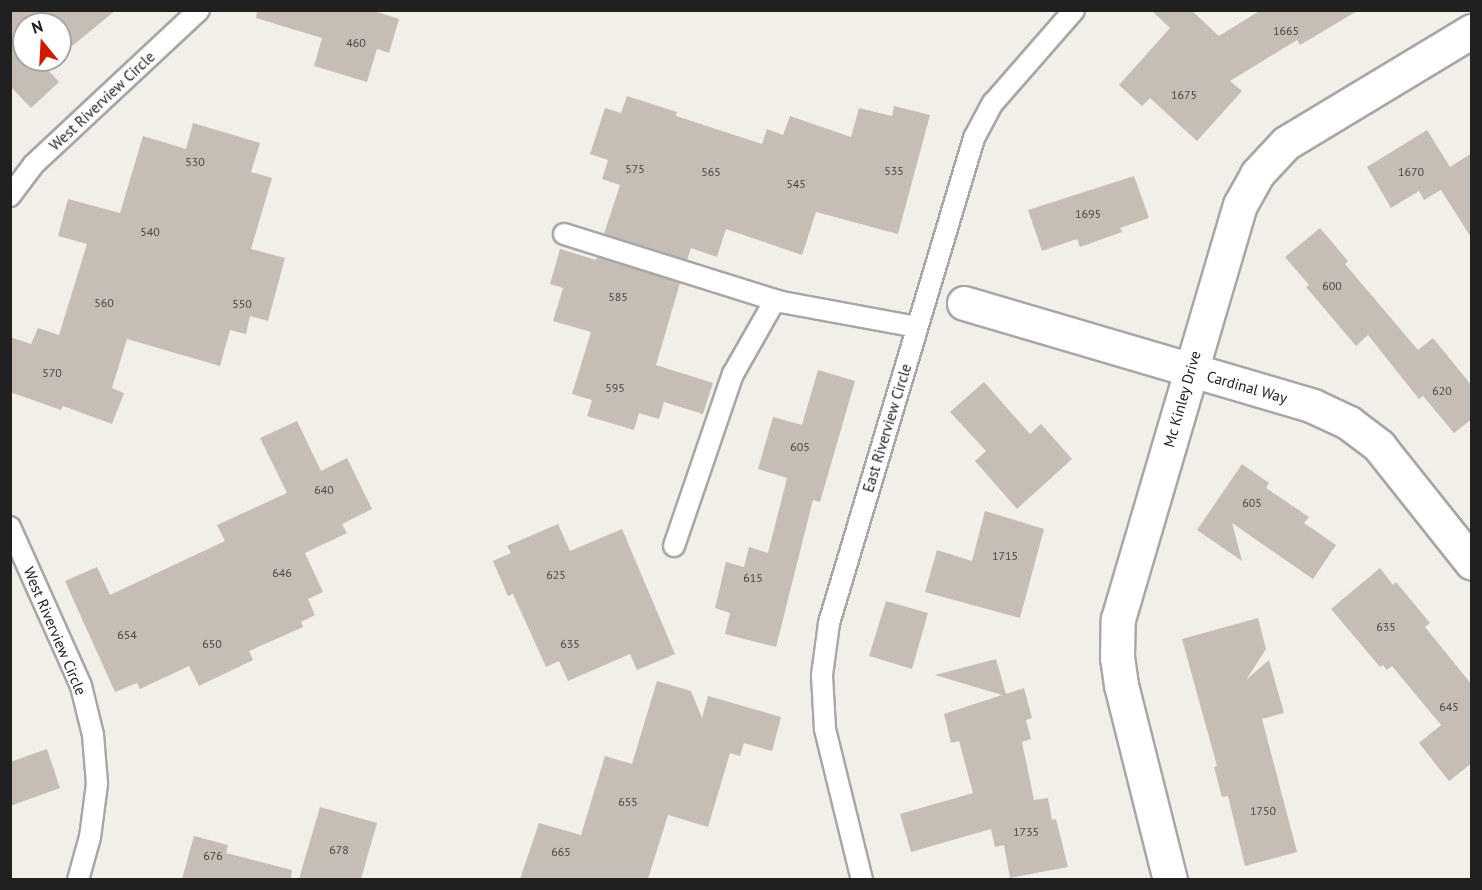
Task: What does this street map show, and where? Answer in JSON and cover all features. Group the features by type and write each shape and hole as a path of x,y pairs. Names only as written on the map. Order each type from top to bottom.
{"street":[{"name":"Mc Kinley Drive","path":"1170,879 1121,685 1117,658 1118,619 1240,205 1257,174 1286,143 1472,31"},
{"name":"Cardinal Way","path":"964,303 1313,406 1349,423 1379,446 1472,563"}],"lane":[{"name":"West Riverview Circle","path":"10,196 33,165 199,10"},
{"name":"East Riverview Circle","path":"862,879 825,729 822,675 829,623 974,138 993,103 1074,10"},
{"path":"564,234 775,300 917,327"},
{"path":"674,546 734,374 775,300"},
{"name":"West Riverview Circle","path":"10,528 81,687 93,735 97,784 90,837 78,879"}],"building":[{"path":"10,10 116,10 72,46 72,12 12,12 12,72 50,72 59,82 31,108 10,86"},
{"path":"257,10 371,10 399,19 389,53 377,49 367,82 314,66 322,38 256,18"},
{"path":"1151,10 1191,10 1219,36 1261,10 1359,10 1300,45 1297,40 1230,81 1242,91 1197,141 1150,98 1142,106 1119,85 1170,28"},
{"path":"627,96 677,112 676,116 762,144 767,129 783,135 790,116 851,137 859,108 892,116 894,106 930,115 898,234 816,212 802,255 726,229 717,257 691,248 687,260 604,234 620,185 602,179 608,160 590,154 605,108 621,113"},
{"path":"193,123 260,143 251,172 272,178 251,249 285,258 268,321 250,316 246,334 230,330 220,366 127,339 112,388 124,393 112,424 63,406 61,410 10,392 10,337 31,344 38,328 59,335 87,244 58,236 68,199 120,213 143,136 186,149"},
{"path":"1427,130 1450,167 1472,153 1472,239 1441,190 1424,200 1419,191 1391,208 1367,167"},
{"path":"1134,176 1149,218 1120,228 1122,232 1080,247 1077,239 1042,251 1028,210"},
{"path":"1320,228 1348,261 1345,264 1418,350 1433,338 1472,386 1472,419 1454,433 1423,396 1419,399 1368,335 1356,346 1306,287 1309,285 1285,257"},
{"path":"560,249 596,260 597,257 680,283 656,365 713,383 703,414 664,402 659,419 639,413 634,430 587,416 592,400 572,394 591,332 553,321 563,288 550,284"},
{"path":"818,370 855,381 820,502 813,500 776,647 725,634 730,613 715,608 726,562 744,567 749,547 768,553 787,478 758,469 773,417 802,425"},
{"path":"984,382 1030,434 1041,424 1072,459 1017,509 975,461 986,451 950,412"},
{"path":"297,421 321,471 347,458 372,509 342,524 347,533 305,553 323,592 308,599 315,615 301,622 303,627 249,651 253,660 199,686 189,666 140,689 137,683 115,692 65,581 97,567 110,595 225,541 217,525 287,493 260,438"},
{"path":"1242,464 1269,483 1266,488 1309,517 1304,523 1336,545 1313,579 1232,523 1242,561 1197,530"},
{"path":"985,511 1044,529 1020,618 925,592 937,550 972,561"},
{"path":"558,524 570,551 622,529 675,654 637,670 630,654 568,681 559,661 546,667 513,594 508,596 493,561 511,553 507,546"},
{"path":"1380,568 1393,585 1396,582 1430,623 1425,627 1472,685 1472,763 1449,781 1419,743 1441,725 1392,666 1387,670 1383,665 1380,667 1331,609"},
{"path":"886,601 928,613 912,669 869,656"},
{"path":"1258,618 1266,649 1246,680 1269,660 1284,713 1262,719 1297,852 1245,866 1228,796 1222,797 1214,767 1217,766 1182,639"},
{"path":"996,659 1006,694 1024,688 1032,718 1026,720 1031,739 1022,742 1034,800 1048,798 1052,820 1056,819 1068,867 1010,878 1004,845 995,847 991,829 911,852 900,814 973,793 959,741 951,743 944,714 1002,695 935,675"},
{"path":"657,681 691,691 702,718 708,696 781,717 772,751 744,743 740,756 730,753 708,827 668,815 648,879 520,879 539,823 581,835 605,756 632,764"},
{"path":"47,749 60,788 10,806 10,762"},
{"path":"320,807 377,823 361,879 299,879"},
{"path":"194,836 228,845 226,853 292,870 291,879 182,879"}]}
